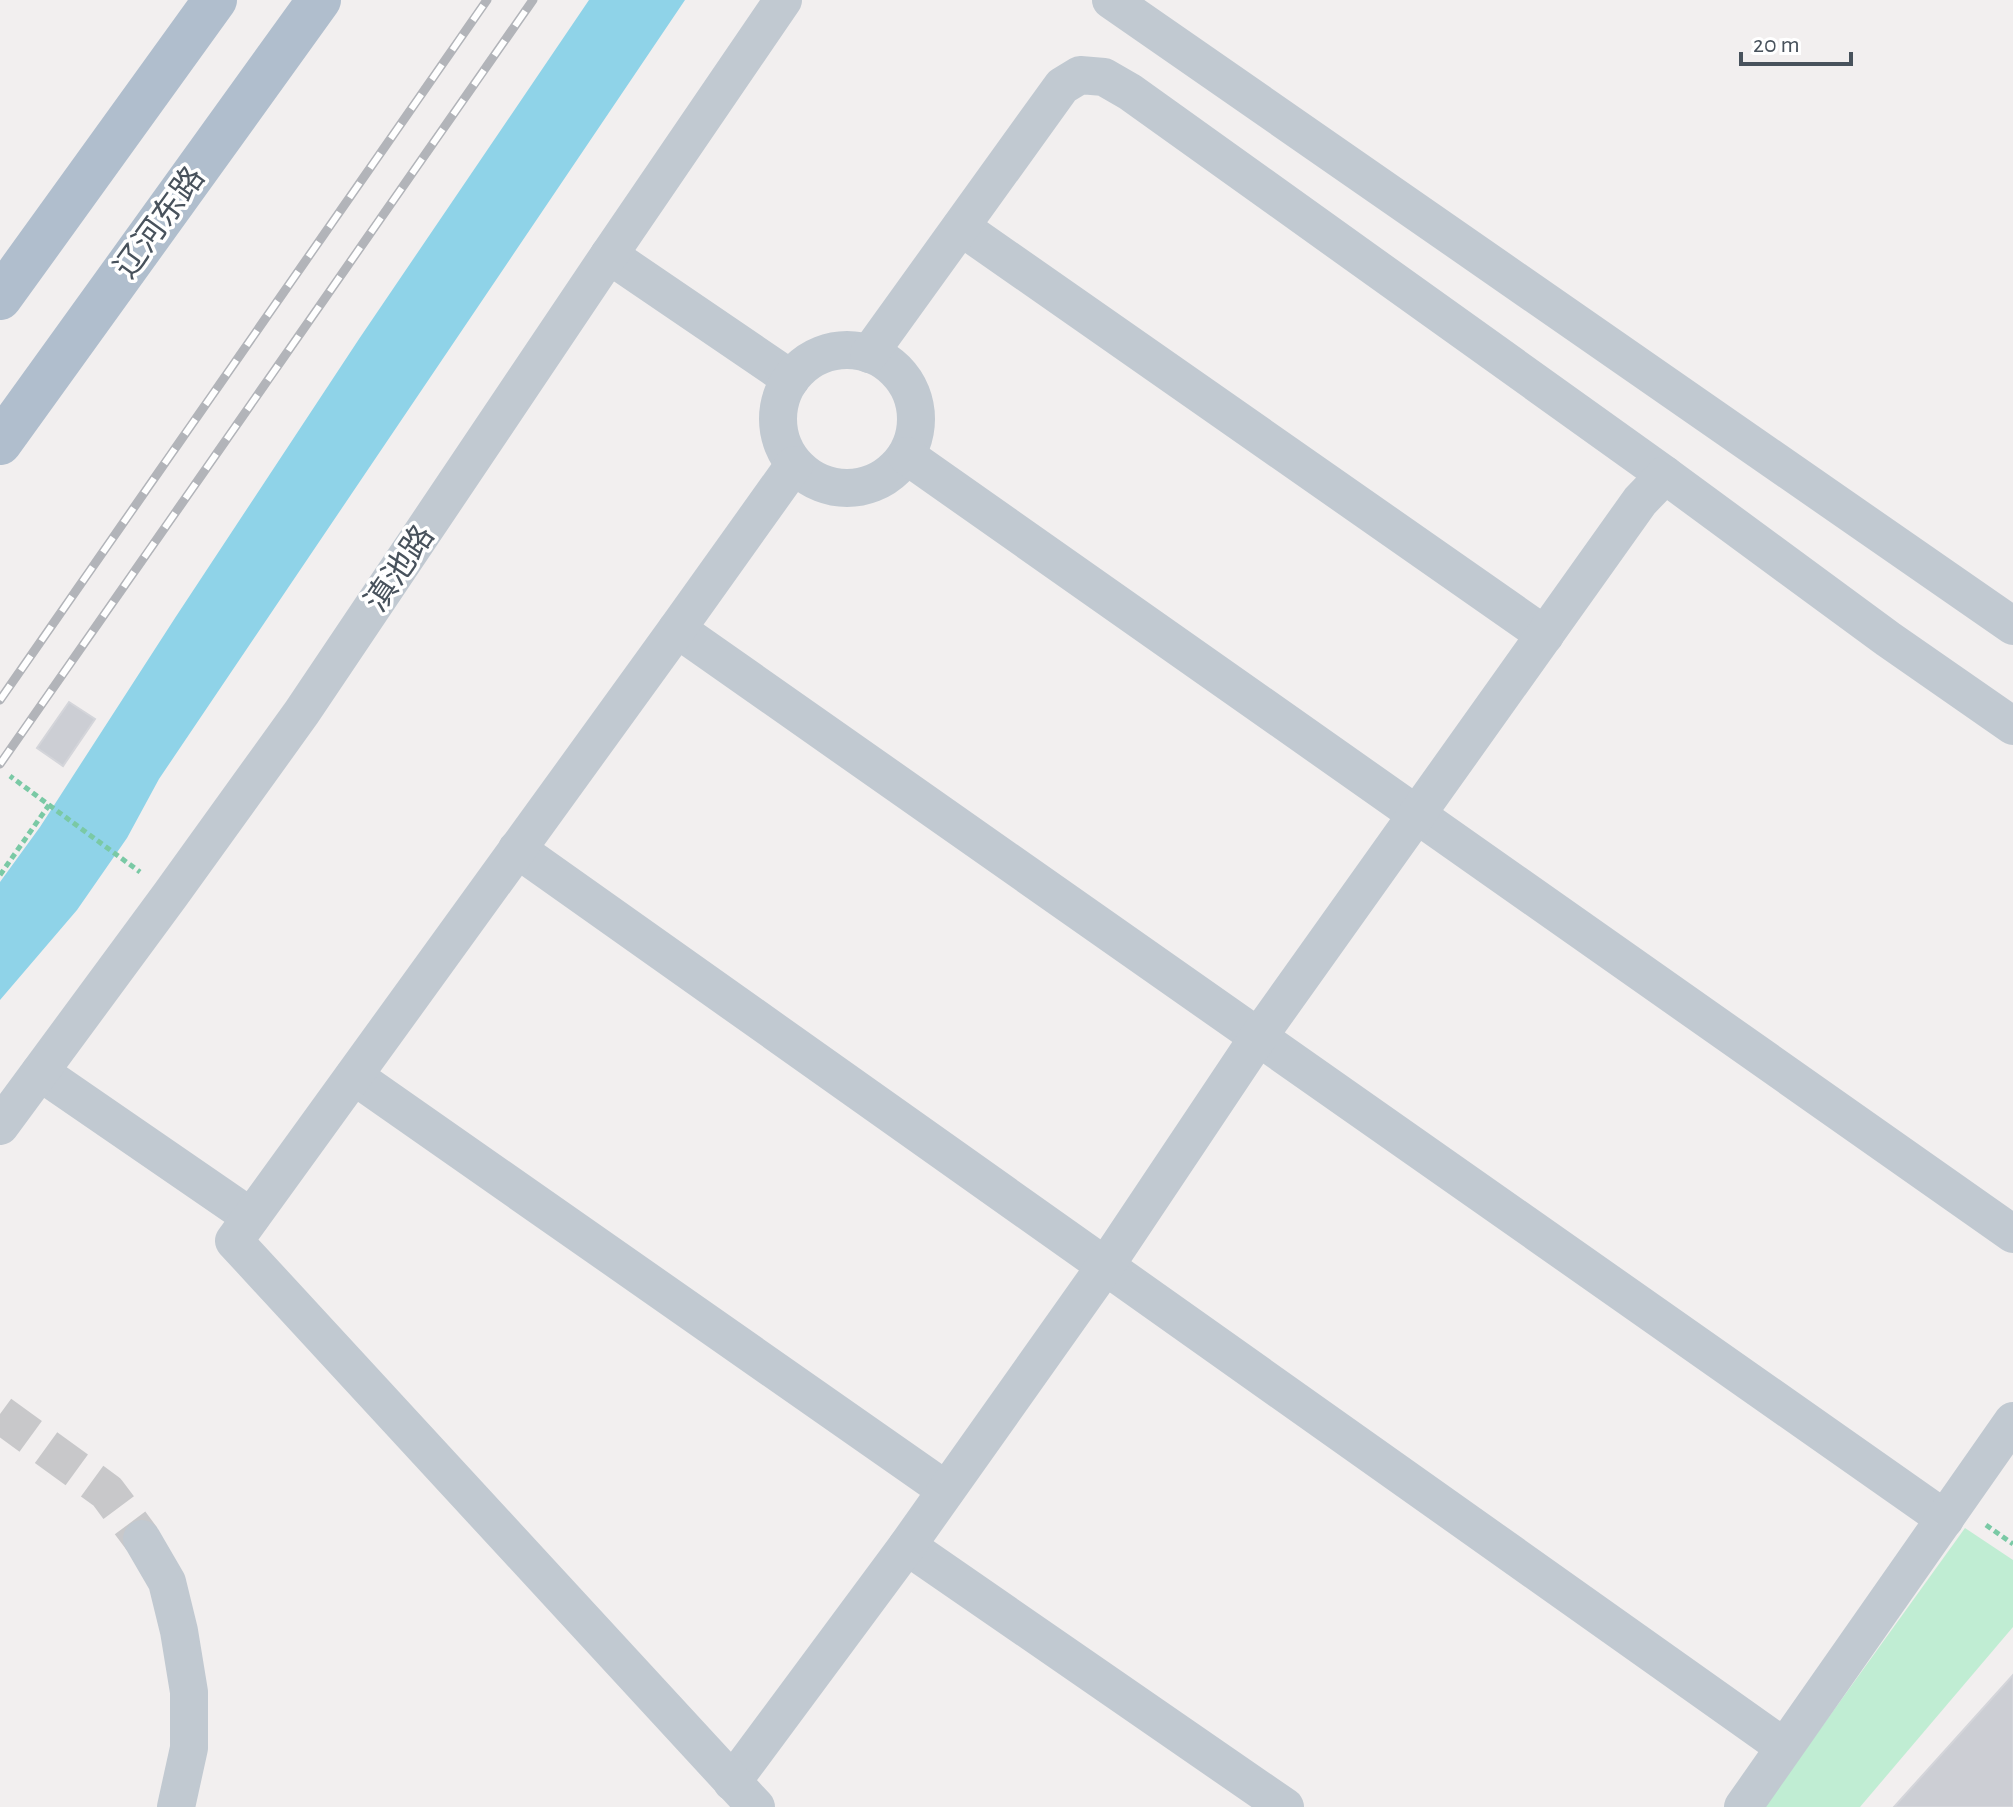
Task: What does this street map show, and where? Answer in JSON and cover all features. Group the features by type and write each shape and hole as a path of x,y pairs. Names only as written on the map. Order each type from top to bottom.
{"main road":[{"path":"0,298 215,0"},
{"name":"辽河东路","path":"0,443 319,0"}],"street":[{"name":"滇池路","path":"0,1126 302,712 783,0"},
{"path":"1111,0 2013,626"},
{"path":"869,354 1062,86 1080,75 1104,77 1130,92 2013,726"},
{"path":"961,227 1545,635"},
{"path":"609,255 791,379"},
{"path":"847,350 869,354 889,365 904,380 913,401 916,423 907,456 883,478 861,487 838,488 815,481 794,465 783,447 778,424 780,400 791,379 806,363 825,353 847,350"},
{"path":"907,456 2013,1234"},
{"path":"794,465 234,1241 744,1794 907,1546 1106,1265 1259,1036 1640,501 1665,475"},
{"path":"677,629 1945,1519"},
{"path":"517,849 1784,1747"},
{"path":"40,1072 251,1217"},
{"path":"354,1076 946,1490"},
{"path":"1743,1807 2013,1421"},
{"path":"142,1539 167,1582 189,1692 189,1748 176,1807"},
{"path":"907,1546 1285,1807"}],"path":[{"path":"10,776 140,872"},
{"path":"0,875 49,805"}],"green space":[{"path":"1965,1528 2013,1560 2013,1627 1860,1807 1764,1807"}],"water":[{"path":"589,0 685,0 159,779 127,838 77,910 0,1000 0,882 40,827 359,339"}],"building":[{"path":"69,702 95,719 63,766 37,748"},
{"path":"2013,1675 2013,1807 1894,1807"}],"tunnel":[{"path":"0,1414 107,1492 142,1539"}],"railway":[{"path":"0,700 487,0"},
{"path":"0,764 533,0"}]}
